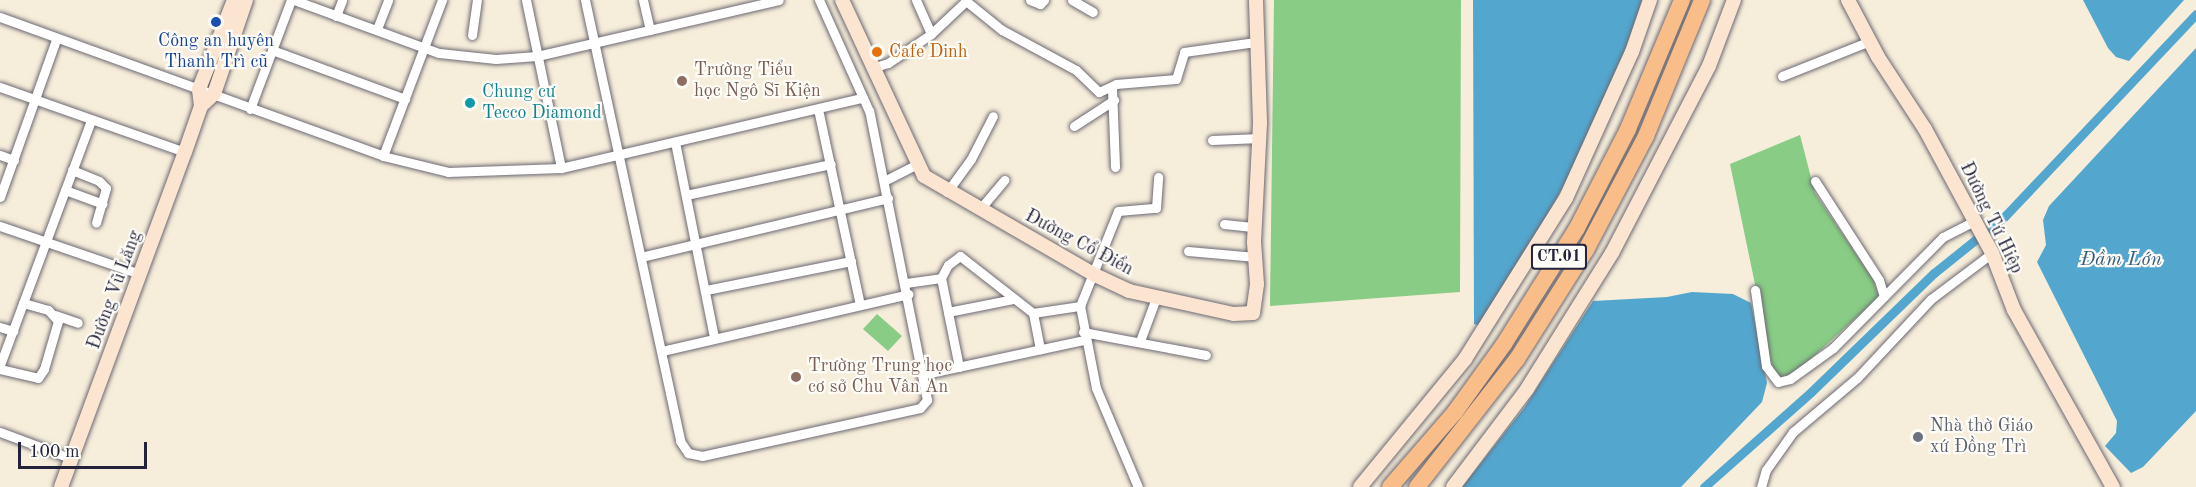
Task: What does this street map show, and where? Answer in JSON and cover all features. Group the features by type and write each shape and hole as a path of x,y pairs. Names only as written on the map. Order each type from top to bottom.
{"highway":[{"name":"CT.01","path":"1390,487 1455,412 1504,344 1577,228 1628,129 1682,0"},
{"name":"CT.01","path":"1417,487 1517,359 1586,250 1646,136 1702,0"}],"street":[{"name":"Đường Vũ Lăng","path":"61,487 185,152 201,106 199,89 234,0"},
{"name":"Đường Vũ Lăng","path":"201,106 214,94 246,0"},
{"path":"250,108 292,0 424,47 465,58 537,56 779,0"},
{"path":"336,16 342,0"},
{"path":"376,29 388,0"},
{"path":"383,156 442,0"},
{"path":"472,35 477,0"},
{"path":"526,0 561,168"},
{"path":"585,0 680,441 688,453 702,456 920,408 927,400 925,374 909,294 863,98 819,0"},
{"path":"643,0 650,30"},
{"name":"Đường Cổ Điển","path":"842,0 871,68 924,176 947,192 1095,275 1156,298 1234,314 1253,313 1257,284 1255,227 1260,138 1255,42 1256,0"},
{"path":"916,0 931,34"},
{"path":"1030,0 1040,4 1044,0"},
{"path":"1072,0 1093,12"},
{"path":"1360,487 1465,359 1566,198 1632,52 1650,0"},
{"path":"1452,487 1527,389 1617,245 1708,66 1734,0"},
{"name":"Đường Tứ Hiệp","path":"1848,0 1870,41 1925,129 1991,251 2014,310 2113,487"},
{"path":"871,68 888,63 931,34 966,1 1002,30 1076,70 1099,92 1112,88 1116,84 1176,79 1184,52 1255,42"},
{"path":"0,17 56,40 214,94 383,156 448,172 561,168 863,98"},
{"path":"0,197 56,40"},
{"path":"1782,76 1870,41"},
{"path":"272,50 405,99"},
{"path":"0,87 185,152"},
{"path":"1112,88 1115,167"},
{"path":"1074,126 1114,100"},
{"path":"818,108 860,305"},
{"path":"947,192 971,159 993,116"},
{"path":"0,365 91,120"},
{"path":"1212,140 1260,138"},
{"path":"675,142 714,337"},
{"path":"0,155 14,160"},
{"path":"686,195 831,164"},
{"path":"884,181 918,164"},
{"path":"72,170 103,183 108,193 96,223"},
{"path":"1138,487 1096,388 1084,336 1080,306 1095,275 1118,211 1156,208 1158,177"},
{"path":"980,209 1004,180"},
{"path":"1815,182 1879,280 1884,296"},
{"path":"65,190 103,204"},
{"path":"641,257 888,198"},
{"path":"1224,224 1255,227"},
{"path":"1755,290 1766,366 1778,382 1790,380 1817,362 1943,237 1977,225"},
{"path":"0,226 140,274"},
{"path":"1188,251 1256,257"},
{"path":"1761,487 1766,470 1793,432 1857,378 1931,298 1991,251"},
{"path":"959,367 941,278 948,265 964,257 1012,299 1033,313 1080,306"},
{"path":"706,290 851,261"},
{"path":"906,283 941,278"},
{"path":"662,351 714,337 909,294"},
{"path":"1140,341 1156,298"},
{"path":"948,312 1012,299"},
{"path":"23,303 78,323"},
{"path":"1033,313 1040,349"},
{"path":"0,369 28,378 41,375 58,321 55,315"},
{"path":"0,327 12,331"},
{"path":"925,374 1040,349 1084,336 1140,341 1206,355"},
{"path":"0,432 70,458"}],"green space":[{"path":"1274,0 1461,0 1460,292 1270,306"},
{"path":"1800,135 1815,193 1873,279 1879,297 1794,374 1779,379 1772,366 1730,164"},
{"path":"877,314 902,336 888,351 863,329"}],"water":[{"path":"1473,0 1642,0 1625,52 1589,141 1536,235 1480,326 1474,324"},
{"path":"2083,0 2184,0 2129,61 2116,57 2108,48"},
{"name":"Đầm Lớn","path":"2196,48 2196,411 2143,467 2131,473 2105,446 2116,433 2117,421 2037,262 2046,245 2043,220 2049,206"},
{"path":"1692,292 1733,294 1751,303 1767,383 1762,402 1681,487 1462,487 1524,408 1593,301 1667,297"}],"waterway":[{"path":"1704,487 1811,392 1934,273 2005,216 2196,14"}],"place":[{"name":"Công an huyên Thanh Trì cũ","path":"216,22"},
{"name":"Cafe Dinh","path":"877,52"},
{"name":"Trường Tiểu học Ngô Sĩ Kiện","path":"682,81"},
{"name":"Chung cư Tecco Diamond","path":"470,103"},
{"name":"Trường Trung học cơ sở Chu Vân An","path":"796,377"},
{"name":"Nhà thờ Giáo xứ Đồng Trì","path":"1918,437"}]}
